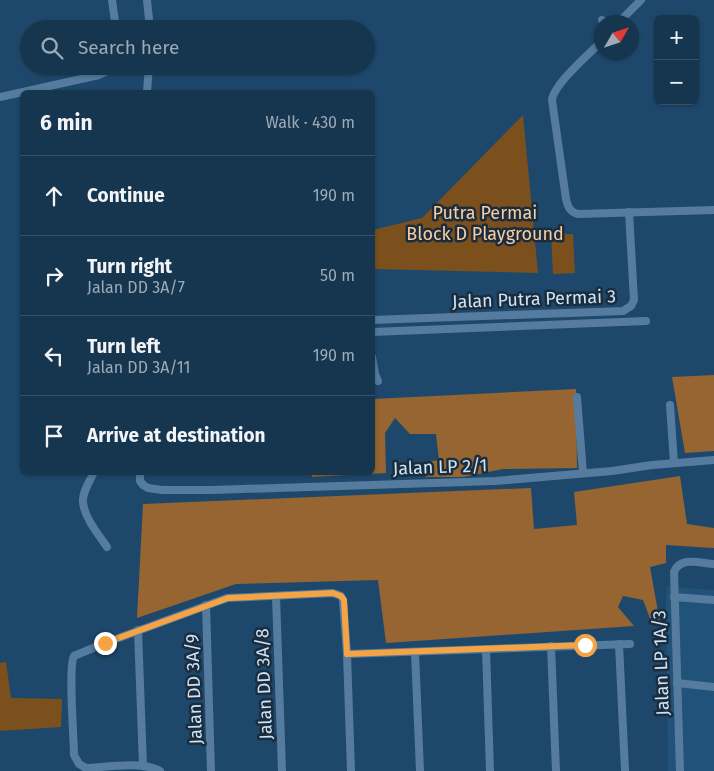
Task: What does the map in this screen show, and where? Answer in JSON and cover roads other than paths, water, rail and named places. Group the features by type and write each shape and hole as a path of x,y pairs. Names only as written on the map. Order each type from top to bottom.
{"street":[{"path":"112,0 115,20"},
{"path":"147,0 149,20"},
{"path":"626,15 641,0"},
{"path":"594,49 559,84 552,95 569,209 573,212 714,210"},
{"path":"33,90 100,75"},
{"path":"148,90 149,75"},
{"path":"0,97 20,93"},
{"name":"Jalan Putra Permai 3","path":"375,320 623,312 631,306 634,300 629,212"},
{"path":"375,332 646,320"},
{"path":"375,374 378,381"},
{"path":"577,397 583,473"},
{"path":"670,405 674,463"},
{"name":"Jalan LP 2/1","path":"140,477 143,485 148,488 162,490 212,490 495,481 612,472 652,465 714,460"},
{"path":"92,475 86,488 83,501 89,519 107,547"},
{"name":"Jalan LP 1A/3","path":"680,771 674,572 677,565 686,561 714,564"},
{"path":"160,771 154,767 143,766 86,768 79,764 74,755 72,658 76,654 138,630 228,598 333,593 341,596 344,600 351,771"},
{"name":"Jalan DD 3A/8","path":"276,596 282,771"},
{"path":"674,597 714,600"},
{"name":"Jalan DD 3A/9","path":"206,605 212,771"},
{"path":"138,630 143,766"},
{"path":"619,644 625,771"},
{"path":"347,654 630,644"},
{"path":"551,646 556,771"},
{"path":"486,649 490,771"},
{"path":"415,652 420,771"},
{"path":"677,683 714,687"}],"park label":[{"name":"Putra Permai Block D Playground","path":"485,223"}]}
